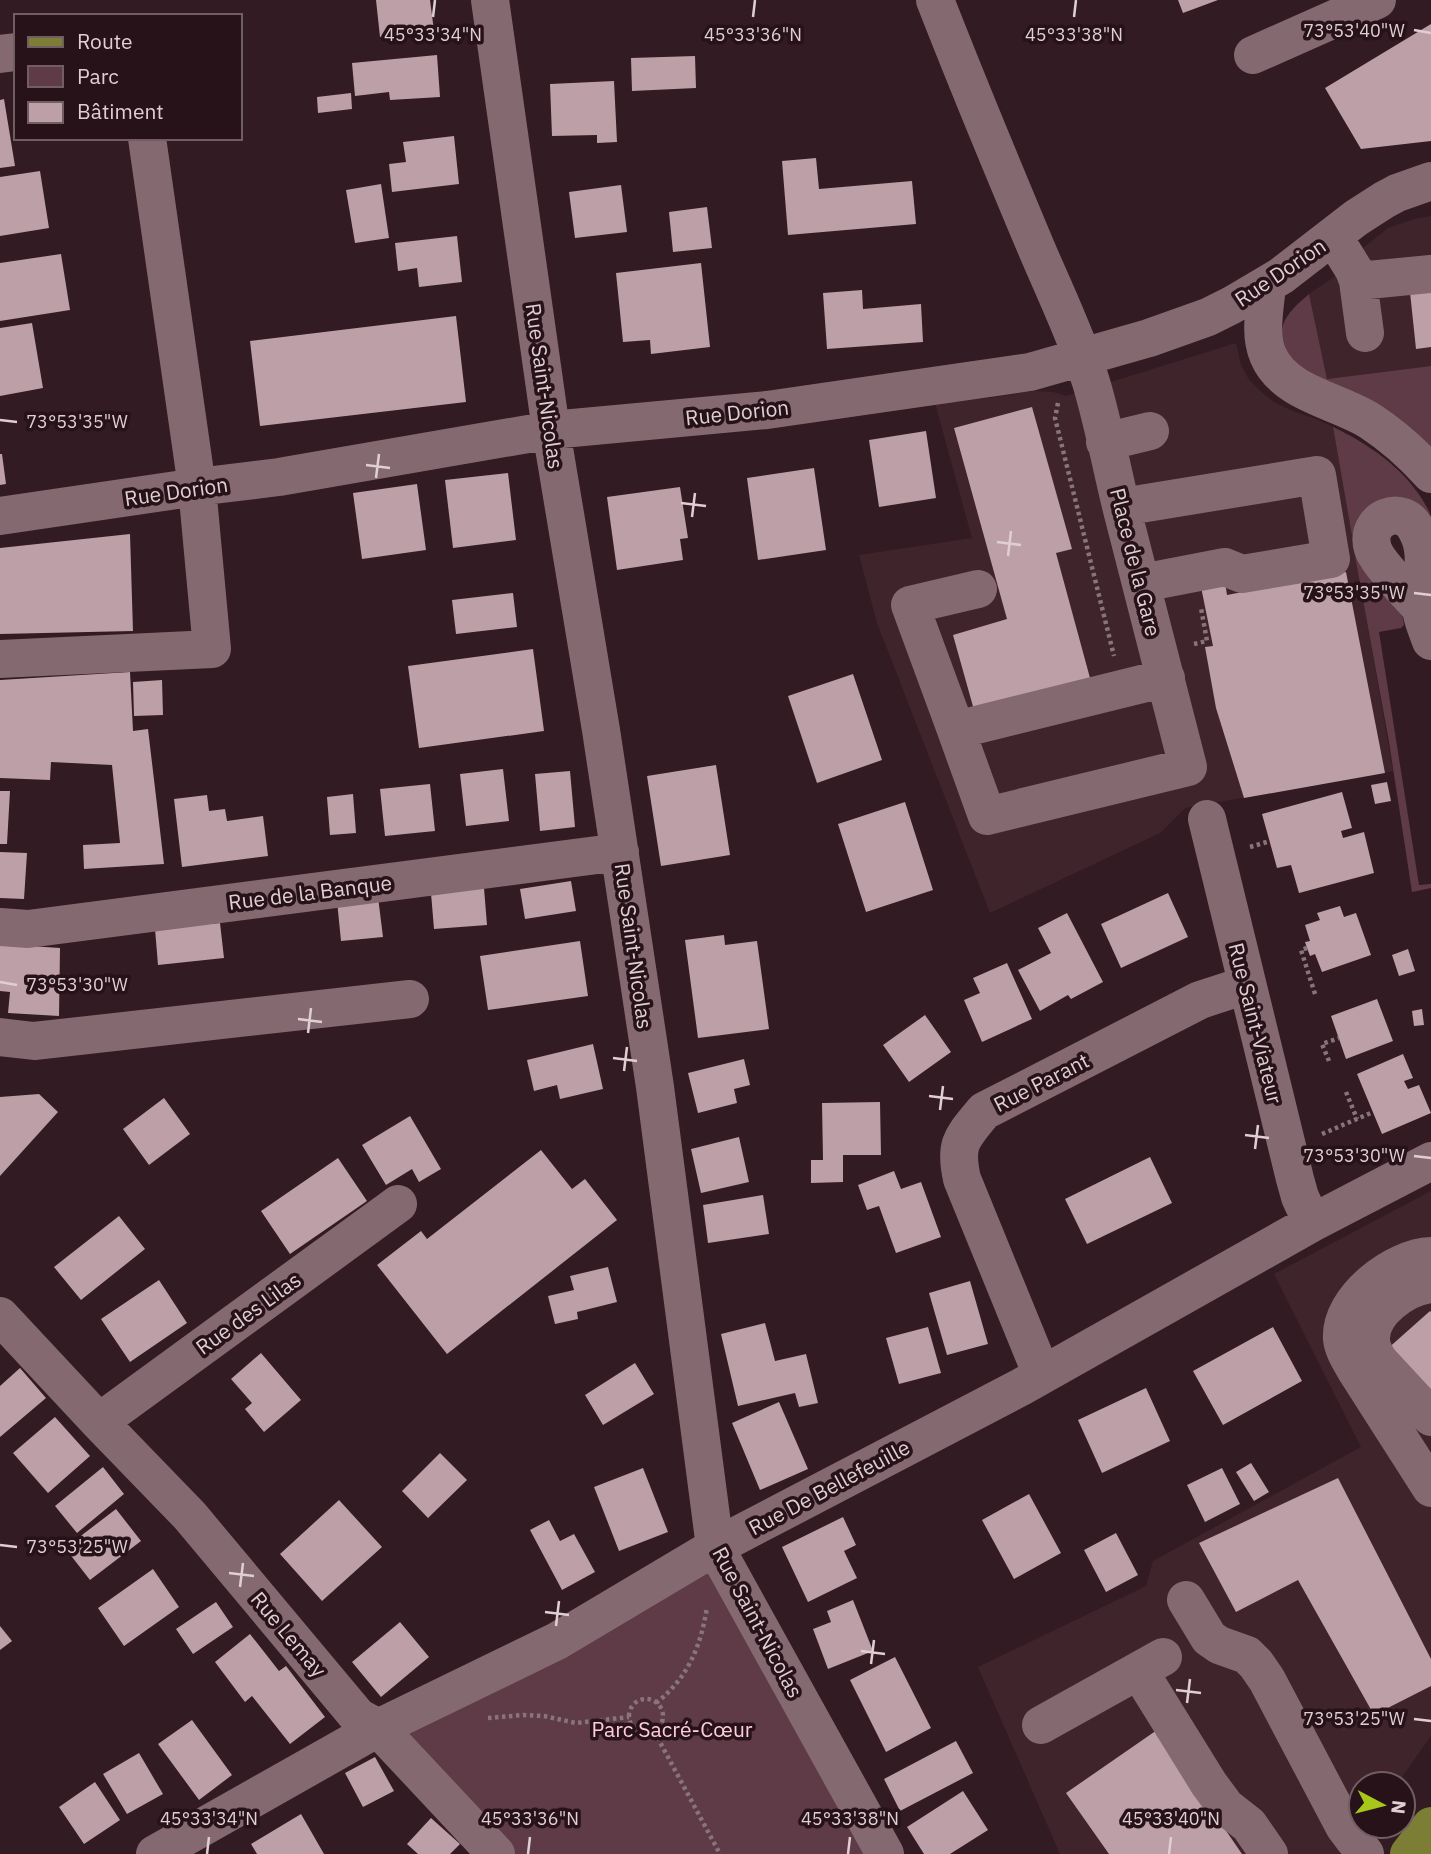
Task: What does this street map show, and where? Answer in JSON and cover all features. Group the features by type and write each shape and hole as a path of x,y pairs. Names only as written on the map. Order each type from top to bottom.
{"main road":[{"path":"1409,1854 1431,1826"}],"street":[{"name":"Place de la Gare","path":"935,0 1092,385 1188,767 987,816 956,730"},
{"path":"1253,55 1377,0"},
{"name":"Rue Saint-Nicolas","path":"497,3 551,430 620,852 655,1087 715,1547 885,1854"},
{"path":"0,659 212,649 197,487 148,140"},
{"name":"Rue Dorion","path":"0,516 279,477 551,430 767,410 1030,372 1162,334 1232,305 1296,265 1384,200 1431,181"},
{"path":"1333,236 1351,263 1358,281 1365,332"},
{"path":"1358,281 1431,274"},
{"path":"1267,285 1265,346 1281,376 1303,390 1367,419 1403,446 1431,474"},
{"path":"1105,442 1150,431"},
{"path":"1122,507 1317,475 1331,559 1242,574 1225,567 1142,583"},
{"path":"978,589 910,605 956,730 1166,678"},
{"name":"Rue Saint-Viateur","path":"1207,819 1297,1188 1312,1223"},
{"name":"Rue de la Banque","path":"0,927 40,928 620,852"},
{"name":"Rue Parant","path":"1042,1375 962,1180 959,1164 960,1141 984,1111 1200,1000 1246,985"},
{"path":"0,1037 34,1041 410,999"},
{"name":"Rue De Bellefeuille","path":"155,1854 378,1728 557,1641 715,1547 1042,1375 1312,1223 1431,1161"},
{"name":"Rue des Lilas","path":"99,1422 398,1204"},
{"path":"1431,1256 1409,1259 1361,1292 1345,1322 1342,1339 1355,1369 1431,1488"},
{"path":"1431,1284 1412,1289 1386,1308 1376,1320 1371,1341 1380,1362 1431,1418"},
{"name":"Rue Lemay","path":"0,1316 190,1516 358,1717 378,1728 496,1854"},
{"path":"1186,1600 1209,1638 1219,1645 1247,1655 1256,1664 1344,1826 1365,1854"},
{"path":"1041,1725 1151,1664 1209,1784 1226,1807 1249,1825 1269,1854"}],"path":[{"path":"1060,395 1055,418 1115,658"},
{"path":"1246,848 1270,841"},
{"path":"1307,948 1301,950 1317,997"},
{"path":"1329,1061 1322,1044 1339,1038"},
{"path":"1346,1092 1357,1119"},
{"path":"1321,1135 1373,1112"},
{"path":"656,1703 672,1690 691,1662 703,1631 715,1547"},
{"path":"641,1700 652,1700 656,1703 662,1712 662,1723 654,1731 638,1731 630,1723 632,1707 641,1700"},
{"path":"484,1718 544,1716 576,1723 629,1717"},
{"path":"654,1731 720,1854"}],"shaded area":[{"path":"1431,216 1431,366 1327,379 1309,294 1340,273 1364,247 1388,228"},
{"path":"1236,343 1241,365 1259,390 1274,402 1333,427 1393,771 1185,808 1160,833 990,913 877,623 859,555 972,538 935,403 1034,391 1066,396"},
{"path":"1431,1191 1431,1736 1407,1770 1347,1770 1347,1840 1350,1840 1339,1854 1060,1854 978,1667 1146,1586 1153,1561 1361,1447 1274,1274"}],"green space":[{"path":"1309,294 1327,379 1431,366 1431,453 1297,369 1285,346 1282,328 1290,312"},
{"path":"1333,427 1371,448 1394,466 1414,487 1428,508 1431,518 1357,522 1352,536"},
{"path":"1355,556 1361,567 1402,612 1404,625 1401,628 1379,632 1419,885 1431,884 1431,888 1412,892 1389,742"},
{"name":"Parc Sacré-Cœur","path":"715,1547 885,1854 496,1854 378,1728"}],"building":[{"path":"376,0 430,0 434,31 380,37"},
{"path":"1178,0 1218,0 1183,13"},
{"path":"1431,24 1431,141 1361,149 1325,88"},
{"path":"437,55 440,97 390,100 389,92 355,96 352,63"},
{"path":"695,56 696,88 632,91 631,58"},
{"path":"614,81 617,142 597,143 597,135 552,136 550,84"},
{"path":"351,93 352,109 318,113 317,97"},
{"path":"4,99 15,166 0,168 0,100"},
{"path":"454,136 459,184 392,192 389,164 406,162 403,142"},
{"path":"816,158 819,189 912,181 916,224 788,235 782,161"},
{"path":"40,171 49,228 0,236 0,177"},
{"path":"381,184 389,238 355,243 346,190"},
{"path":"621,185 627,232 575,238 569,192"},
{"path":"707,207 712,248 673,252 669,212"},
{"path":"457,236 462,282 419,287 417,268 398,271 395,243"},
{"path":"61,254 70,310 0,321 0,263"},
{"path":"701,263 710,347 651,354 650,340 623,342 616,273"},
{"path":"862,290 863,309 921,304 923,342 827,349 823,293"},
{"path":"1431,290 1431,347 1416,349 1410,292"},
{"path":"456,316 466,402 260,426 250,341"},
{"path":"32,323 43,388 0,396 0,328"},
{"path":"1032,407 1072,549 1056,553 1090,678 974,710 953,635 1007,619 954,428"},
{"path":"926,431 936,498 879,507 869,440"},
{"path":"0,454 6,484 0,485"},
{"path":"814,468 826,550 758,560 747,478"},
{"path":"508,473 516,540 453,548 445,480"},
{"path":"417,484 426,550 362,559 353,493"},
{"path":"680,487 688,538 680,539 683,560 617,570 607,497"},
{"path":"130,534 133,631 0,634 0,548"},
{"path":"1346,572 1385,773 1244,798 1216,708 1205,647 1213,646 1201,587 1225,582 1227,595"},
{"path":"513,593 517,627 456,634 452,600"},
{"path":"533,649 544,731 419,748 408,666"},
{"path":"130,672 133,731 148,729 164,864 84,869 83,845 120,843 112,765 51,762 50,780 0,778 0,680"},
{"path":"853,674 882,760 817,783 788,696"},
{"path":"162,680 163,715 134,716 133,682"},
{"path":"716,765 730,855 661,866 647,776"},
{"path":"503,769 509,821 466,826 460,774"},
{"path":"570,771 575,827 540,831 535,774"},
{"path":"1387,782 1391,801 1375,804 1371,785"},
{"path":"430,784 435,831 385,836 380,789"},
{"path":"0,791 10,791 7,844 0,844"},
{"path":"1342,792 1352,828 1341,831 1343,838 1364,832 1374,873 1299,893 1291,865 1277,868 1262,814"},
{"path":"353,794 356,833 330,835 327,797"},
{"path":"207,795 209,811 225,809 227,821 263,816 268,856 182,867 174,799"},
{"path":"905,802 933,890 866,912 838,824"},
{"path":"0,852 27,853 24,899 0,898"},
{"path":"571,881 576,911 525,919 520,889"},
{"path":"484,888 487,925 434,929 431,893"},
{"path":"1168,893 1188,937 1121,968 1101,924"},
{"path":"378,897 383,937 341,941 337,901"},
{"path":"1340,906 1344,917 1356,913 1371,955 1322,972 1315,954 1310,956 1307,948 1305,942 1310,941 1305,925 1320,920 1317,913"},
{"path":"1067,913 1103,982 1071,999 1068,995 1040,1011 1018,970 1051,953 1038,928"},
{"path":"220,923 224,958 158,965 155,929"},
{"path":"0,935 14,945 60,948 59,1016 8,1013 10,992 0,991"},
{"path":"724,935 725,945 757,941 769,1029 698,1038 685,940"},
{"path":"580,941 588,996 488,1010 480,956"},
{"path":"1408,949 1415,971 1399,976 1392,955"},
{"path":"1007,963 1032,1019 982,1042 964,1000 980,993 973,978"},
{"path":"1377,999 1393,1041 1346,1059 1331,1016"},
{"path":"1422,1009 1424,1025 1414,1026 1412,1011"},
{"path":"925,1015 951,1052 909,1082 883,1045"},
{"path":"593,1044 603,1089 560,1099 557,1085 534,1091 527,1060"},
{"path":"1403,1054 1413,1078 1404,1081 1408,1089 1419,1085 1431,1113 1382,1134 1357,1074"},
{"path":"744,1059 750,1085 734,1089 737,1103 698,1113 688,1073"},
{"path":"39,1094 58,1112 0,1176 0,1097"},
{"path":"164,1098 190,1134 149,1165 123,1129"},
{"path":"880,1102 881,1155 843,1155 843,1182 811,1183 811,1160 823,1160 822,1103"},
{"path":"410,1116 441,1169 419,1182 412,1169 386,1185 362,1145"},
{"path":"739,1137 749,1182 701,1193 691,1149"},
{"path":"541,1150 572,1189 585,1179 617,1220 447,1354 377,1265 421,1231 427,1239"},
{"path":"1150,1157 1172,1203 1087,1244 1065,1199"},
{"path":"338,1158 367,1201 290,1254 261,1211"},
{"path":"894,1171 901,1189 921,1182 941,1237 896,1253 879,1206 867,1210 858,1185"},
{"path":"763,1195 769,1234 708,1243 703,1205"},
{"path":"119,1216 145,1249 81,1300 54,1267"},
{"path":"608,1267 617,1302 577,1312 578,1319 555,1324 548,1296 574,1290 570,1276"},
{"path":"159,1280 187,1323 130,1362 101,1319"},
{"path":"970,1281 988,1344 947,1355 929,1293"},
{"path":"1431,1312 1431,1401 1385,1351"},
{"path":"765,1323 775,1361 806,1354 818,1403 799,1407 795,1393 738,1406 721,1334"},
{"path":"928,1327 941,1373 899,1384 886,1338"},
{"path":"1273,1327 1302,1381 1223,1425 1193,1371"},
{"path":"261,1353 301,1400 264,1432 245,1409 252,1403 231,1379"},
{"path":"635,1363 654,1394 603,1425 585,1395"},
{"path":"20,1368 46,1398 0,1437 0,1386"},
{"path":"1146,1388 1170,1441 1102,1473 1078,1420"},
{"path":"779,1402 808,1469 760,1490 732,1423"},
{"path":"55,1417 90,1456 48,1493 13,1453"},
{"path":"440,1453 467,1480 428,1518 402,1491"},
{"path":"1251,1463 1269,1492 1254,1501 1236,1472"},
{"path":"103,1467 124,1494 77,1533 55,1506"},
{"path":"643,1468 668,1532 619,1551 594,1487"},
{"path":"1222,1468 1240,1504 1205,1522 1187,1485"},
{"path":"1338,1478 1431,1659 1431,1686 1374,1715 1298,1580 1236,1612 1199,1543"},
{"path":"1029,1494 1061,1553 1014,1579 982,1520"},
{"path":"339,1500 382,1547 322,1601 280,1554"},
{"path":"116,1509 141,1541 90,1580 65,1548"},
{"path":"843,1517 856,1545 844,1551 857,1578 808,1602 782,1547"},
{"path":"549,1520 560,1541 574,1534 595,1572 562,1590 530,1530"},
{"path":"1116,1533 1138,1575 1106,1592 1084,1550"},
{"path":"153,1569 179,1607 124,1646 98,1608"},
{"path":"853,1600 873,1651 828,1669 813,1629 831,1622 827,1611"},
{"path":"216,1602 233,1627 193,1654 176,1629"},
{"path":"400,1622 429,1657 381,1697 352,1662"},
{"path":"0,1626 12,1641 0,1650"},
{"path":"250,1634 279,1671 286,1666 325,1717 290,1744 252,1696 245,1702 215,1662"},
{"path":"895,1657 931,1728 886,1752 850,1680"},
{"path":"192,1720 232,1775 199,1800 158,1744"},
{"path":"1157,1730 1242,1854 1109,1854 1066,1793"},
{"path":"956,1741 973,1773 900,1811 884,1779"},
{"path":"139,1753 163,1794 127,1814 103,1774"},
{"path":"375,1757 394,1791 363,1807 345,1773"},
{"path":"95,1782 120,1820 84,1844 59,1807"},
{"path":"963,1791 988,1830 950,1854 924,1854 907,1827"},
{"path":"301,1814 324,1854 257,1854 251,1844"},
{"path":"431,1818 460,1844 450,1854 418,1854 407,1844"}]}
